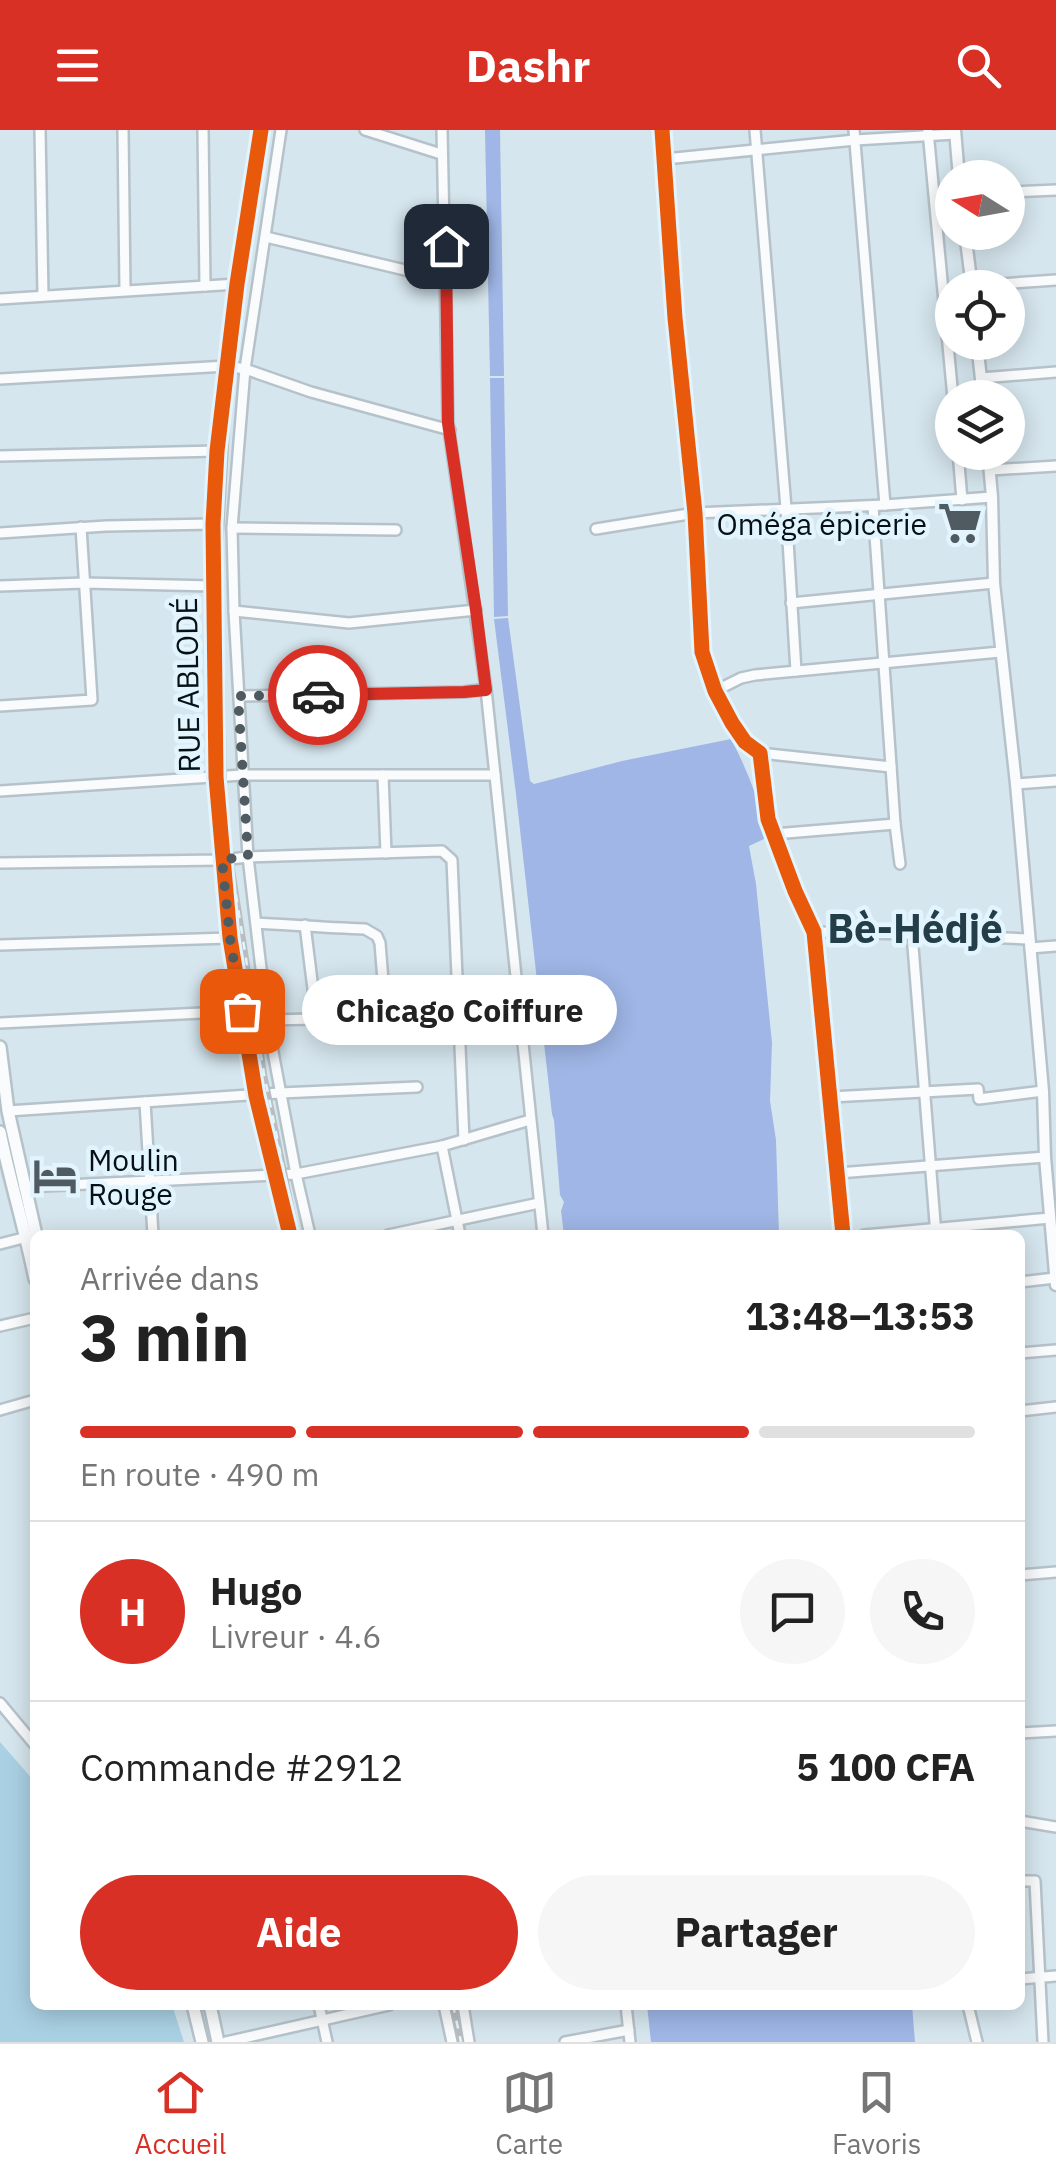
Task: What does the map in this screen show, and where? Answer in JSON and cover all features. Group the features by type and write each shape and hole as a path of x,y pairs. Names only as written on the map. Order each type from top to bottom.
{"main road":[{"path":"0,1047 1,1072 31,1230"},
{"path":"0,1132 12,1189 30,1231"},
{"path":"194,2010 202,2042"},
{"path":"212,2010 222,2042"}],"street":[{"path":"40,130 43,296"},
{"path":"123,130 125,290"},
{"path":"203,130 205,286"},
{"name":"RUE ABLODÉ","path":"261,130 237,284 218,451 213,524 216,777 230,938 256,1096 289,1230"},
{"path":"281,130 244,369 232,528 234,610 248,856 267,1020 309,1230"},
{"path":"365,130 441,154"},
{"path":"442,130 450,430 486,690 541,1230"},
{"path":"662,130 695,513 702,652 715,692 744,742 760,753 891,767"},
{"path":"755,130 796,672"},
{"path":"665,158 757,150 854,135 955,132 957,160"},
{"path":"928,133 951,380"},
{"path":"854,135 885,506"},
{"path":"1025,191 1056,190"},
{"path":"266,237 447,280"},
{"path":"1025,283 1056,280"},
{"path":"0,299 237,284"},
{"path":"980,360 981,378 1056,372"},
{"path":"0,379 227,366 450,430"},
{"path":"0,456 218,451"},
{"path":"1025,468 1056,466"},
{"path":"960,470 962,500"},
{"path":"990,470 994,583 1044,1090 1056,1282 1025,1282"},
{"path":"596,529 695,513 992,498"},
{"path":"873,506 900,864"},
{"path":"0,532 213,524"},
{"path":"0,706 92,700 80,527"},
{"path":"232,528 396,530"},
{"path":"0,586 84,582 213,586"},
{"path":"792,603 994,583"},
{"path":"234,610 357,624 476,610"},
{"path":"715,692 746,676 1000,652"},
{"path":"238,696 486,690"},
{"path":"760,753 768,818 794,891 814,932 844,1230"},
{"path":"0,791 242,775 495,775"},
{"path":"383,775 386,854"},
{"path":"1016,784 1056,780"},
{"path":"774,834 895,824"},
{"path":"0,863 222,860 442,851 452,860 464,1140"},
{"path":"256,923 365,929 377,936 386,1018"},
{"path":"304,926 317,1020"},
{"path":"814,932 912,934 1056,946"},
{"path":"912,934 936,1230"},
{"path":"0,945 230,938"},
{"path":"0,1023 242,1011"},
{"path":"267,1020 458,1016"},
{"path":"8,1111 417,1087"},
{"path":"831,1097 978,1089 979,1099 1044,1090"},
{"path":"145,1102 154,1230"},
{"path":"1043,1110 1056,1108"},
{"path":"24,1187 296,1174 442,1146 530,1120"},
{"path":"442,1146 459,1230"},
{"path":"838,1173 1046,1158"},
{"path":"413,1230 538,1202"},
{"path":"952,1230 1050,1218"},
{"path":"0,1244 30,1236"},
{"path":"0,1326 30,1319"},
{"path":"1025,1353 1056,1350"},
{"path":"0,1410 30,1401"},
{"path":"1025,1410 1056,1407"},
{"path":"1025,1575 1056,1572"},
{"path":"0,1702 30,1739"},
{"path":"1025,1733 1056,1731"},
{"path":"1025,1822 1056,1827"},
{"path":"1025,1881 1035,1881 1043,2042"},
{"path":"1025,1979 1056,1976"},
{"path":"320,2010 327,2042"},
{"path":"222,2042 367,2010"},
{"path":"445,2010 452,2042"},
{"path":"464,2010 469,2042"},
{"path":"627,2010 630,2042"},
{"path":"969,2010 977,2042"},
{"path":"566,2042 629,2030"}],"shaded area":[{"path":"485,130 500,130 504,376 490,376"},
{"path":"490,378 504,378 508,616 494,617"},
{"path":"508,618 530,781 534,784 731,739 743,763 768,837 749,846 772,1043 770,1101 776,1140 779,1230 563,1230 564,1202 560,1195 494,619"},
{"path":"0,1742 30,1776 30,2010 174,2010 184,2042 0,2042"},
{"path":"648,2010 912,2010 915,2042 651,2042"}],"railway":[{"path":"266,130 229,393 220,553 224,787 229,850 264,1074 296,1230"},
{"path":"454,2010 461,2042"}],"cycle path":[{"path":"261,130 217,451 213,524 216,777 230,938 256,1096 289,1230"},
{"path":"662,130 675,318 695,513 702,652 715,691 732,723 745,742 760,753 768,819 814,932 843,1230"}],"way so far":[{"path":"242,1011 222,860 248,856 238,696 318,695"}],"place":[{"name":"Oméga épicerie","path":"960,523"},
{"name":"Chicago Coiffure","path":"242,1011"},
{"name":"Moulin Rouge","path":"55,1176"}],"district":[{"name":"Bè-Hédjé","path":"915,928"}],"route":[{"path":"318,695 486,690 448,423 446,246"}]}
